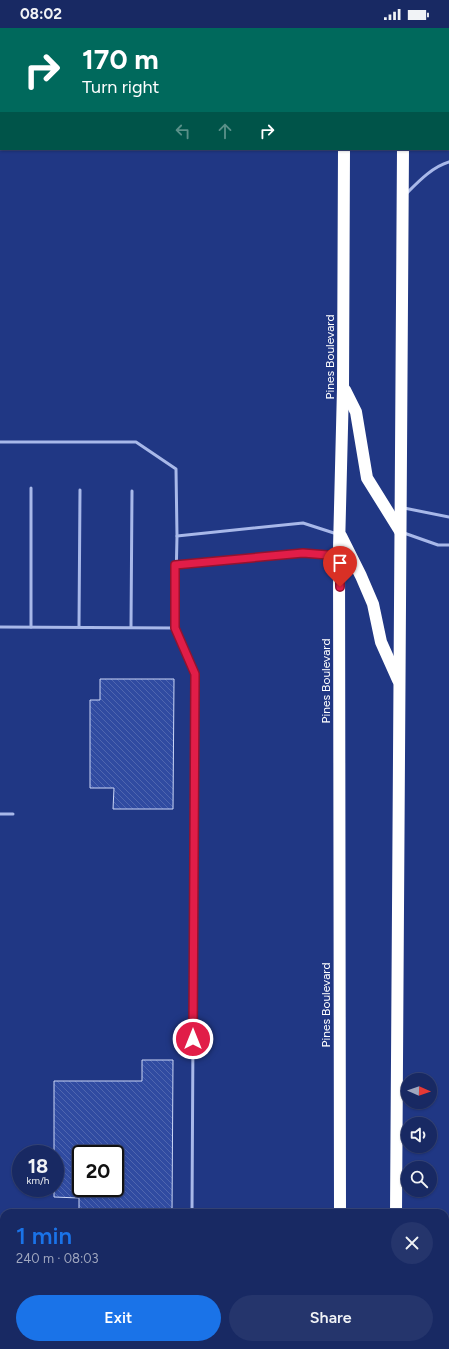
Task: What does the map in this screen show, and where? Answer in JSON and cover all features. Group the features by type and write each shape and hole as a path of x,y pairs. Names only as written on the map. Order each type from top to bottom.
{"highway":[{"name":"Pines Boulevard","path":"340,1209 340,535 344,388 344,150"},
{"path":"396,1209 400,508 404,197 403,150"},
{"path":"344,388 356,412 367,478 401,532"},
{"path":"340,535 361,576 373,604 381,642 400,684"}],"lane":[{"path":"404,197 423,178 449,162"},
{"path":"0,442 136,442 176,469 177,536 175,565 175,628 195,674 192,1209"},
{"path":"31,488 31,627"},
{"path":"79,627 80,490"},
{"path":"131,627 132,491"},
{"path":"400,508 449,518"},
{"path":"177,536 303,523 340,535"},
{"path":"401,532 438,546 449,545"},
{"path":"175,565 303,553 340,556"},
{"path":"0,627 175,628"},
{"path":"0,814 13,814"}],"building":[{"path":"100,679 174,679 173,809 113,809 114,788 90,788 90,700 100,700"},
{"path":"142,1060 173,1060 172,1209 79,1209 79,1198 54,1197 64,1197 64,1145 54,1145 54,1081 142,1081"}],"route":[{"path":"193,1039 195,674 175,628 175,565 303,553 340,556 340,587"}]}
